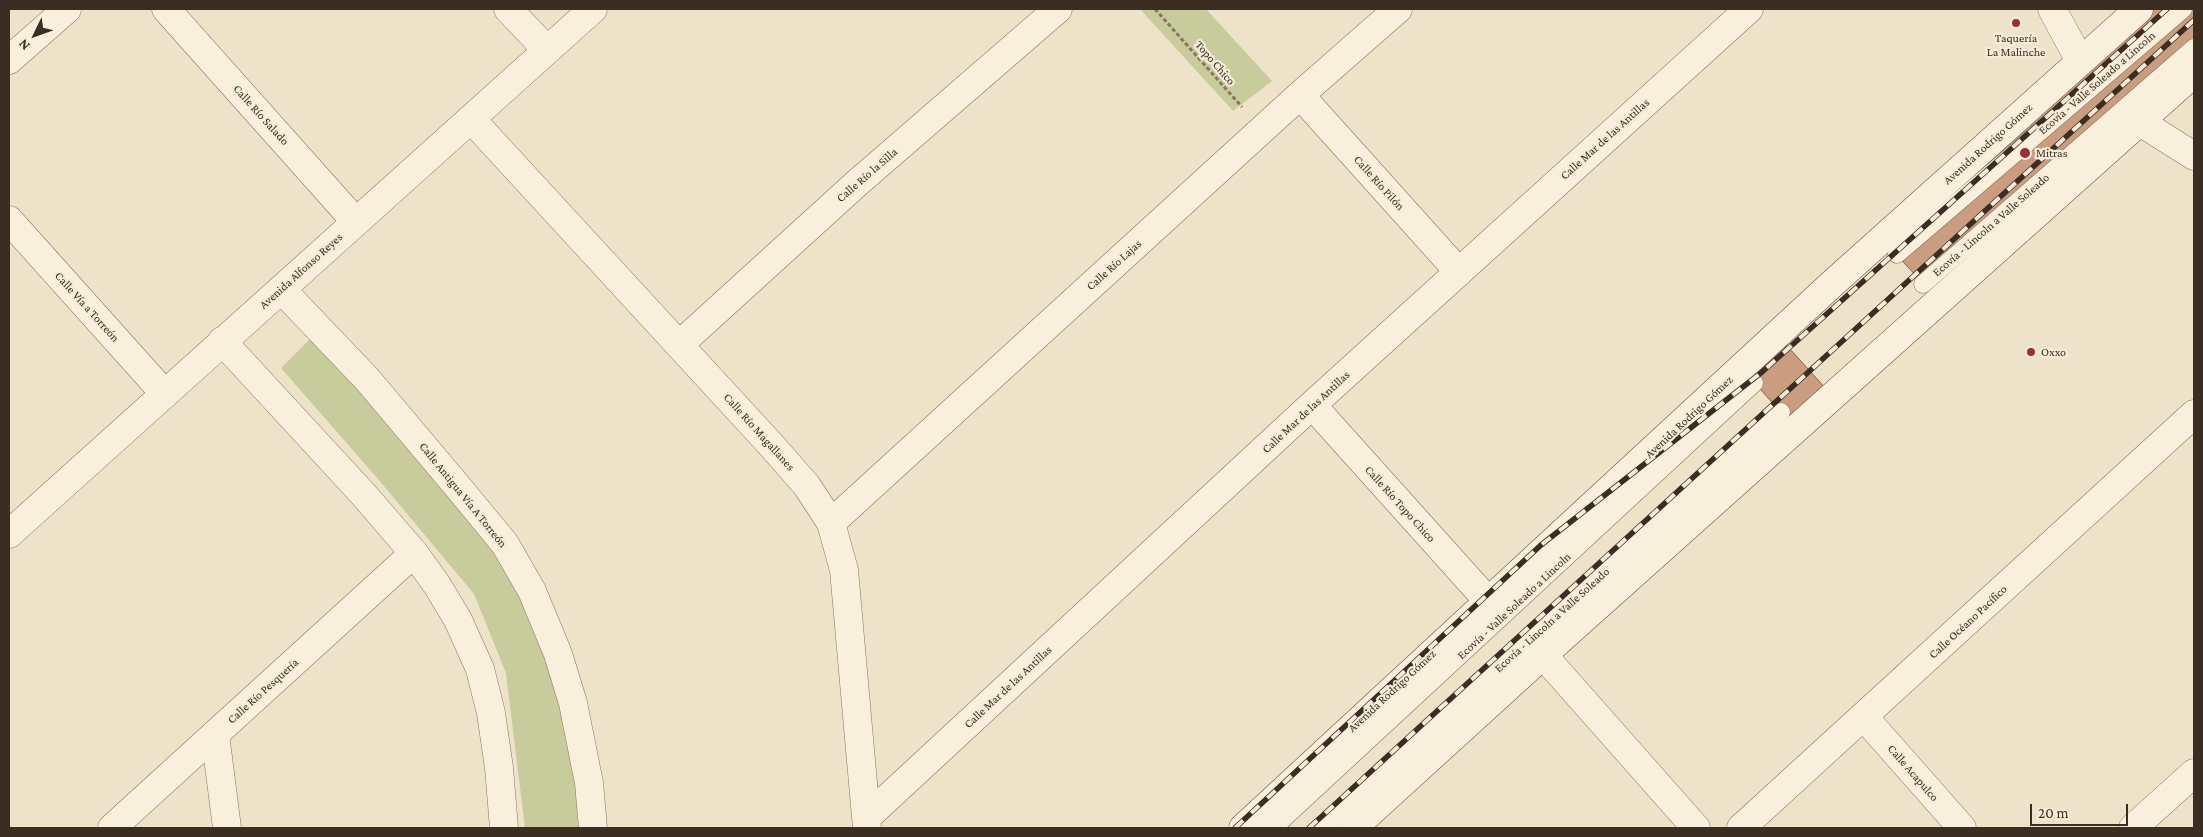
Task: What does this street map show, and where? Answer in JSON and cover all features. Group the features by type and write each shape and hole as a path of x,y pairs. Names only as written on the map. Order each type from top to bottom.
{"street":[{"path":"9,60 67,9"},
{"name":"Calle Río Salado","path":"166,9 356,222"},
{"path":"508,9 546,49"},
{"name":"Avenida Alfonso Reyes","path":"9,534 222,341 472,120 546,49 593,9"},
{"name":"Calle Río la Silla","path":"679,345 856,184 1058,9"},
{"name":"Calle Río Lajas","path":"831,523 1300,94 1398,9"},
{"name":"Calle Mar de las Antillas","path":"867,823 1312,405 1748,9"},
{"path":"2052,9 2080,61"},
{"name":"Avenida Rodrigo Gómez","path":"1243,828 1833,283 2139,9"},
{"path":"1353,828 1543,655 2194,73"},
{"name":"Calle Río Pilón","path":"1300,94 1459,272"},
{"name":"Calle Río Magallanes","path":"472,120 807,486 831,523 844,570 867,823"},
{"path":"2140,122 2194,156"},
{"name":"Calle Vía a Torreón","path":"9,220 164,394"},
{"name":"Calle Antigua Vía A Torreón","path":"281,289 367,380 446,473 505,544 523,575 532,591 558,654 573,702 589,783 593,828"},
{"path":"222,341 364,495 414,553 437,585 458,620 480,669 491,713 499,768 504,828"},
{"name":"Calle Río Topo Chico","path":"1312,405 1488,602"},
{"name":"Calle Océano Pacífico","path":"1741,828 2194,414"},
{"name":"Calle Río Pesquería","path":"112,828 414,553"},
{"path":"1543,655 1696,828"},
{"name":"Calle Acapulco","path":"1864,717 1962,828"},
{"path":"215,734 227,828"},
{"path":"2133,828 2194,773"}],"lane":[{"name":"Ecovía - Valle Soleado a Lincoln","path":"1896,254 2183,9"},
{"name":"Ecovía - Lincoln a Valle Soleado","path":"1923,284 2194,48"},
{"name":"Ecovía - Valle Soleado a Lincoln","path":"1272,828 1754,383"},
{"name":"Ecovía - Lincoln a Valle Soleado","path":"1324,828 1781,412"}],"path":[{"name":"Topo Chico","path":"1155,9 1262,130"}],"green space":[{"path":"1140,9 1206,9 1272,81 1233,111"},
{"path":"312,337 410,446 504,560 548,653 587,828 525,828 506,673 474,594 378,479 281,368"}],"building":[{"path":"2124,9 2194,9 2194,57 1827,390 1771,328"},
{"path":"1884,241 1930,291 1788,420 1742,369"}],"railway":[{"path":"1235,828 1541,545 1762,372 2167,9"},
{"path":"1309,828 2194,20"}],"place":[{"name":"Taquería La Malinche","path":"2016,23"},
{"name":"Mitras","path":"2025,153"},
{"name":"Oxxo","path":"2031,352"}]}
